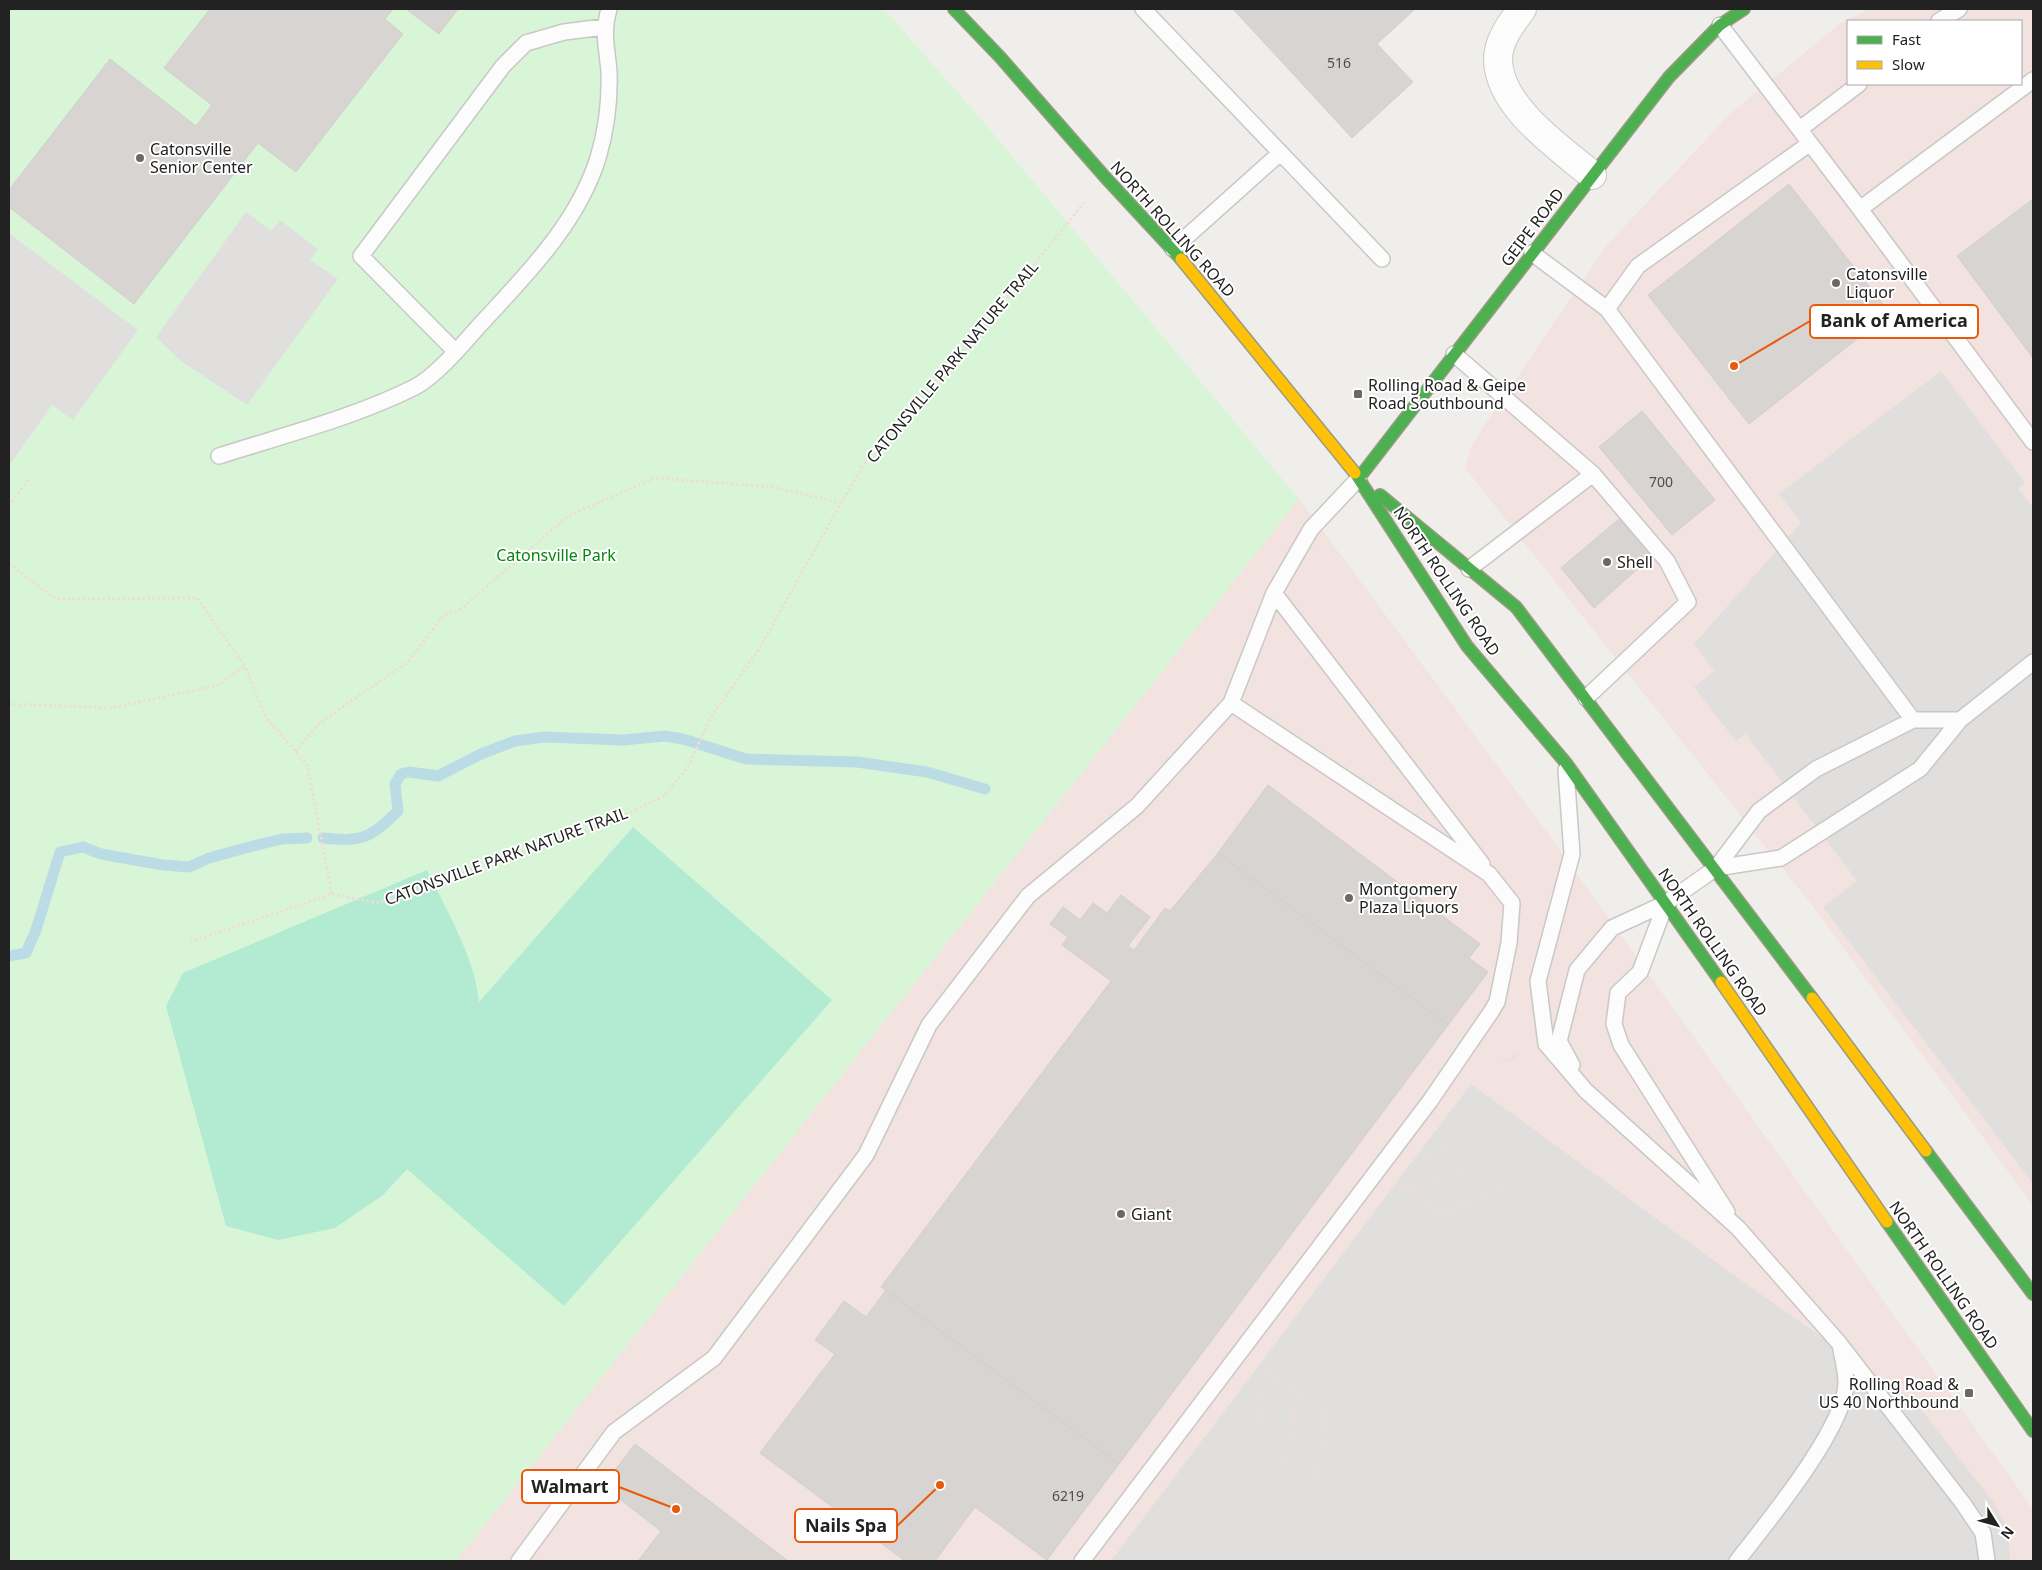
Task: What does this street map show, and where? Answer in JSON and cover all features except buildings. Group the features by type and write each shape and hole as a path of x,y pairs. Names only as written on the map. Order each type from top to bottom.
{"main road":[{"name":"NORTH ROLLING ROAD","path":"954,9 1000,57 1105,177 1173,249 1359,478 1467,646 1566,763 1666,903 2033,1431"},
{"name":"GEIPE ROAD","path":"1359,478 1669,77 1720,25 1744,9"},
{"name":"NORTH ROLLING ROAD","path":"1359,478 1516,607 1716,868 2033,1294"}],"street":[{"path":"1522,9 1505,32 1498,59 1503,86 1517,106 1539,130 1592,175"}],"lane":[{"path":"219,456 362,410 417,386 456,352 538,261 574,210 598,159 608,112 609,72 604,28 609,9"},
{"path":"1142,9 1279,154 1382,259"},
{"path":"1941,20 1959,9"},
{"path":"1720,25 1800,129 1809,144 1860,209 2033,442"},
{"path":"456,352 361,256 503,66 526,43 564,32 604,28"},
{"path":"1860,209 2033,80"},
{"path":"1800,129 1857,85"},
{"path":"1607,309 1638,266 1809,144"},
{"path":"1173,249 1279,154"},
{"path":"1532,254 1607,309 1913,720"},
{"path":"1454,354 1593,474 1667,561 1688,602 1586,698"},
{"path":"1469,569 1593,474"},
{"path":"519,1561 614,1432 714,1358 866,1155 930,1025 1028,896 1137,806 1231,703 1274,593 1311,528 1359,478"},
{"path":"1082,1561 1430,1101 1497,1002 1509,943 1512,903 1274,593"},
{"path":"1716,868 1780,858 1920,769 1960,720 2033,662"},
{"path":"1231,703 1490,874"},
{"path":"1586,1091 1560,1041 1578,970 1612,928 1666,903 1716,868 1758,811 1816,769 1913,720 1960,720"},
{"path":"1566,763 1572,854 1538,981 1546,1044 1586,1091 1738,1228 1839,1343 1962,1502 1983,1533 1987,1561"},
{"path":"1666,903 1640,972 1618,993 1614,1024 1621,1045 1738,1228"},
{"path":"1737,1561 1789,1493 1830,1431 1841,1407 1846,1383 1839,1343"}],"path":[{"name":"CATONSVILLE PARK NATURE TRAIL","path":"332,894 376,903 612,822 665,795 687,768 711,717 758,651 870,454 968,346 1105,177"},
{"path":"296,752 317,726 409,661 443,616 461,610 568,516 655,478 773,487 841,503"},
{"path":"9,506 29,479"},
{"path":"9,564 56,599 197,598 245,666 266,718 307,764 332,894 189,942"},
{"path":"9,704 112,708 218,684 245,666"},
{"path":"1503,1062 1520,1054"},
{"path":"1404,1188 1429,1156 1451,1146"},
{"path":"1382,1165 1404,1188 1442,1215 1505,1186"},
{"path":"1408,1191 1482,1166"},
{"path":"1235,1360 1266,1370 1327,1415 1313,1484"},
{"path":"1256,1436 1266,1370"},
{"path":"1285,1464 1297,1392"}],"shaded area":[{"path":"1870,9 2033,9 2033,1205 1810,903 1465,468 1472,444 1607,245 1730,114 1847,20 1847,85 2022,85 2022,20 1847,20"},
{"path":"246,212 271,231 280,220 318,249 310,260 338,279 247,405 181,361 156,337"},
{"path":"9,233 138,330 73,420 52,405 9,466"},
{"path":"1941,371 2025,483 2018,488 2033,508 2033,1184 1823,907 1857,881 1746,734 1736,741 1694,687 1714,671 1694,644 1801,523 1779,494"},
{"path":"1299,499 1538,820 2033,1509 2033,1561 456,1561"},
{"path":"1471,1084 1742,1281 1915,1402 1994,1503 2008,1529 2010,1561 1111,1561"}],"green space":[{"name":"Catonsville Park","path":"9,9 884,9 981,119 1299,499 456,1561 9,1561"},
{"path":"633,827 832,1000 564,1306 407,1169 383,1195 335,1228 278,1240 226,1226 166,1006 183,973 427,870 466,952 477,986 479,1002"}],"waterway":[{"path":"323,838 356,839 380,828 398,811 395,784 401,774 409,772 438,776 481,754 515,741 544,737 623,740 665,736 683,739 746,759 857,762 927,772 985,789"},
{"path":"9,956 26,953 36,930 60,852 83,847 101,854 163,865 189,867 209,858 253,846 282,839 307,838"}],"traffic: fast":[{"path":"954,9 1000,57 1105,177 1181,259"},
{"path":"1359,478 1669,77 1720,25 1744,9"},
{"path":"1355,473 1467,646 1566,763 1721,982"},
{"path":"1380,495 1516,607 1812,998"},
{"path":"1926,1151 2033,1294"},
{"path":"1887,1222 2033,1431"}],"traffic: slow":[{"path":"1181,259 1355,473"},
{"path":"1721,982 1887,1222"},
{"path":"1812,998 1926,1151"}],"place":[{"name":"Catonsville Senior Center","path":"140,158"},
{"name":"Catonsville Liquor","path":"1836,283"},
{"name":"Bank of America","path":"1734,366"},
{"name":"Rolling Road & Geipe Road Southbound","path":"1358,394"},
{"name":"Shell","path":"1607,562"},
{"name":"Montgomery Plaza Liquors","path":"1349,898"},
{"name":"Giant","path":"1121,1214"},
{"name":"Rolling Road & US 40 Northbound","path":"1969,1393"},
{"name":"Nails Spa","path":"940,1485"},
{"name":"Walmart","path":"676,1509"}]}
